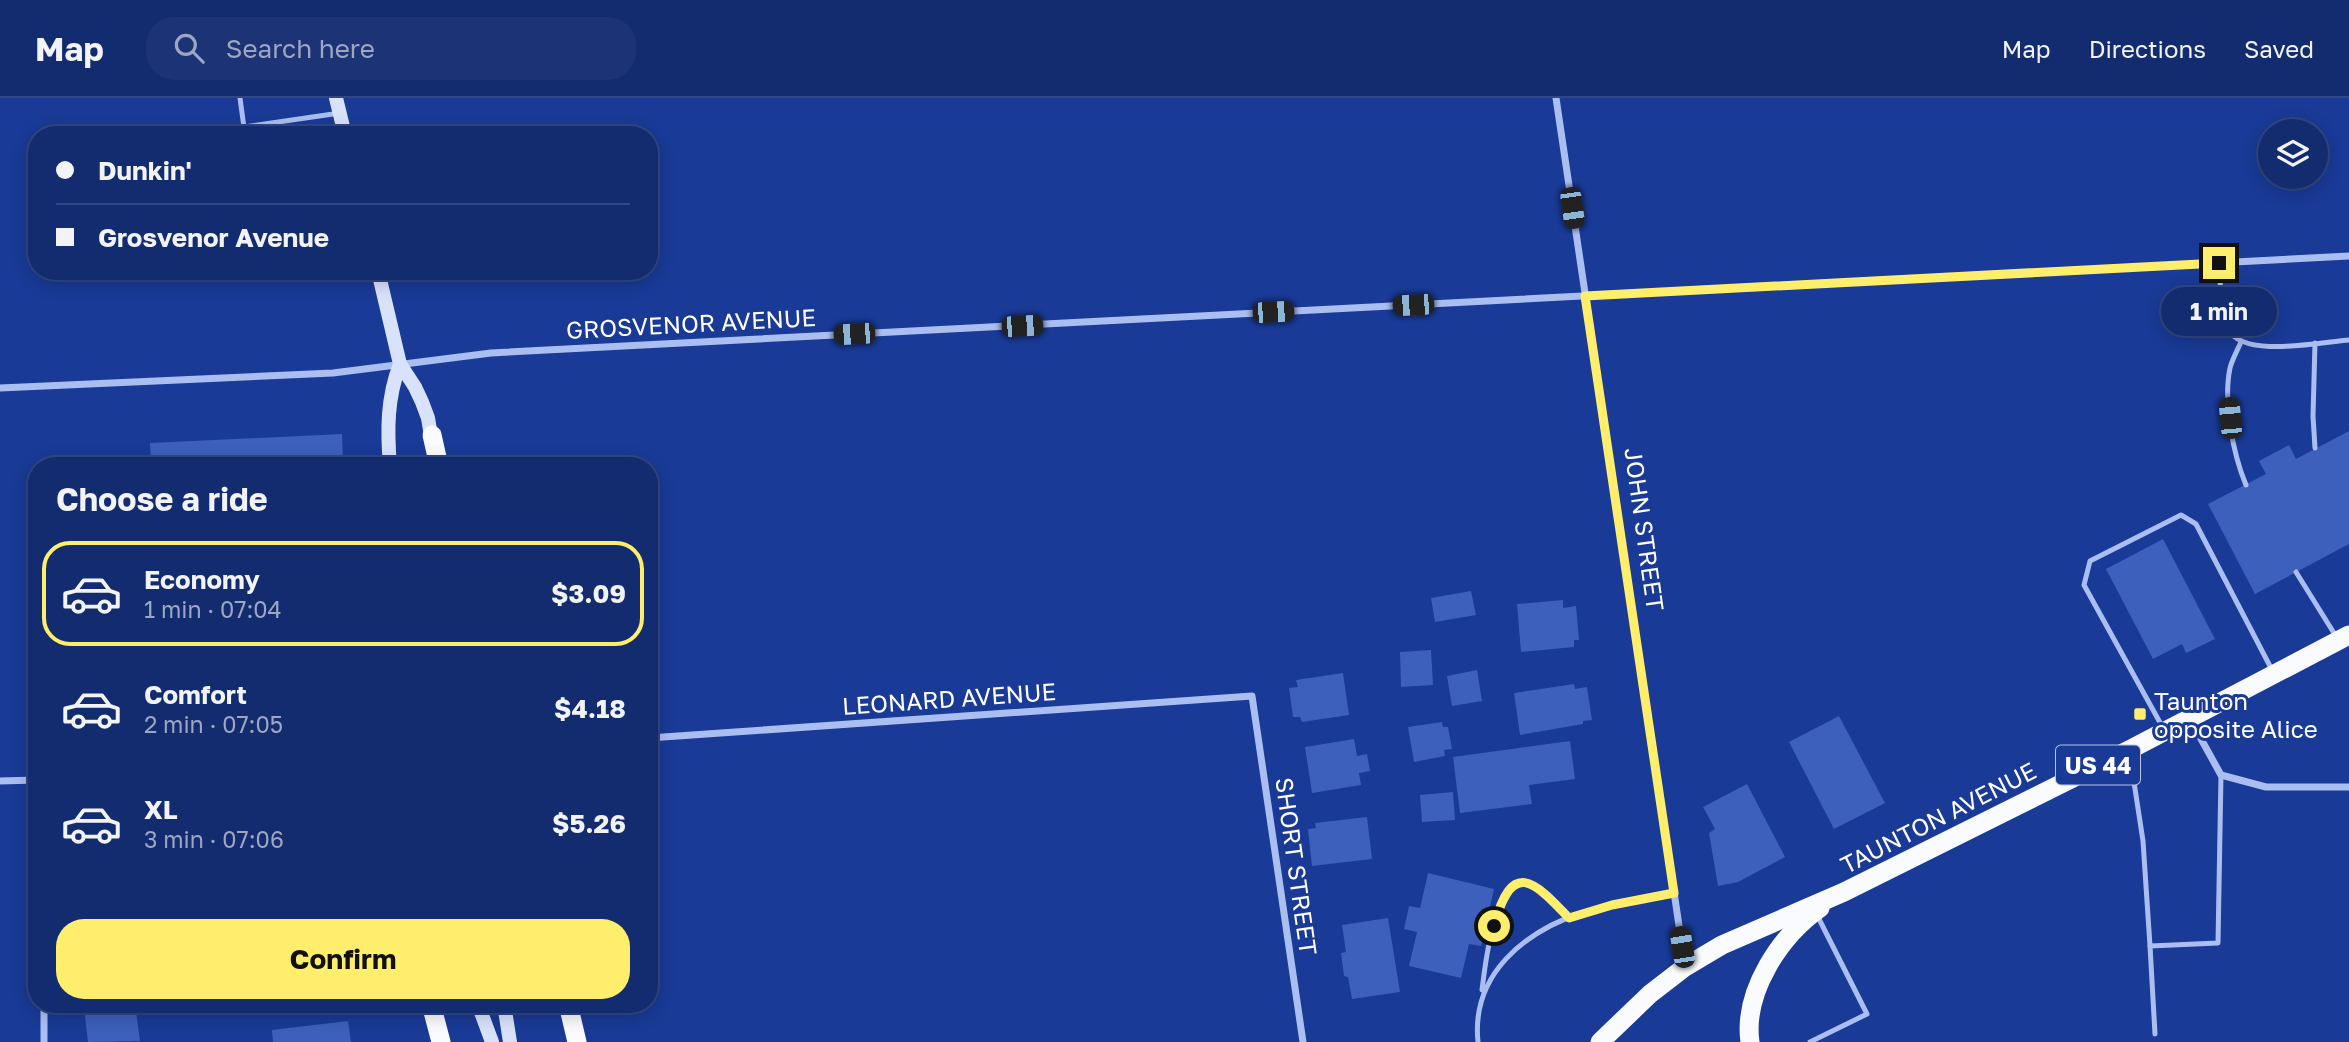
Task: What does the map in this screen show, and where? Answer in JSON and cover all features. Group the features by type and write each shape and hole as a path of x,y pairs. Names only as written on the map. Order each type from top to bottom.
{"highway":[{"path":"432,435 435,457"},
{"name":"TAUNTON AVENUE","path":"1600,1042 1633,1009 1685,967 1741,936 1844,892 2129,750 2344,637"},
{"name":"US 44","path":"1750,1042 1748,1031 1751,1004 1762,977 1776,954 1807,917 1844,892"},
{"path":"433,1013 441,1042"},
{"path":"570,1013 577,1042"}],"main road":[{"path":"336,98 343,126"},
{"path":"380,280 400,364 419,395 432,435"},
{"path":"390,457 389,410 400,364"},
{"path":"481,1013 492,1042"},
{"path":"505,1013 510,1042"}],"street":[{"name":"JOHN STREET","path":"1556,98 1685,967"},
{"name":"GROSVENOR AVENUE","path":"0,388 333,373 491,353 2349,256"},
{"name":"LEONARD AVENUE","path":"658,737 1252,696"},
{"name":"SHORT STREET","path":"1252,696 1303,1042"},
{"path":"2190,718 2221,775 2266,787 2349,787"},
{"path":"0,781 28,780"},
{"path":"44,1013 44,1042"}],"lane":[{"path":"240,98 244,126"},
{"path":"251,126 340,113"},
{"path":"2219,263 2224,312 2229,330 2241,342 2259,347 2349,340"},
{"path":"2241,342 2230,367 2228,390 2234,446 2246,485"},
{"path":"2315,343 2315,448"},
{"path":"2165,731 2084,585 2090,561 2181,515 2196,524 2274,674"},
{"path":"2296,572 2344,637"},
{"path":"2129,750 2143,841 2155,1034"},
{"path":"2150,946 2218,943 2221,775"},
{"path":"1478,1042 1479,1007 1489,946 1500,906 1509,890 1523,883 1538,887 1569,918"},
{"path":"1479,1007 1490,979 1510,955 1538,933 1569,918 1606,906 1674,893"},
{"path":"1810,1042 1867,1014 1815,912"}],"building":[{"path":"2349,431 2349,544 2255,594 2208,504 2266,474 2259,461 2289,445 2296,459"},
{"path":"342,434 343,457 151,457 150,443"},
{"path":"2163,539 2215,639 2186,653 2182,644 2153,659 2106,569"},
{"path":"1471,591 1476,615 1435,622 1431,598"},
{"path":"1563,600 1563,608 1576,606 1579,640 1574,640 1574,647 1521,652 1517,604"},
{"path":"1431,650 1433,685 1401,687 1400,652"},
{"path":"1477,670 1482,701 1452,706 1447,676"},
{"path":"1343,673 1349,715 1302,722 1300,717 1293,717 1289,688 1298,687 1296,680"},
{"path":"1574,684 1575,689 1587,687 1592,720 1520,735 1514,693"},
{"path":"1839,716 1885,803 1834,829 1789,742"},
{"path":"1442,722 1443,727 1448,727 1452,749 1444,750 1445,756 1414,762 1408,727"},
{"path":"1354,739 1357,756 1367,754 1370,771 1359,773 1361,785 1312,793 1305,747"},
{"path":"1570,741 1575,779 1529,785 1532,804 1460,813 1453,757"},
{"path":"1747,784 1785,857 1738,882 1718,886 1709,833 1715,829 1703,807"},
{"path":"1453,792 1455,820 1422,822 1420,795"},
{"path":"1367,817 1372,859 1312,866 1308,829 1316,828 1315,823"},
{"path":"1428,873 1494,889 1481,946 1469,944 1461,978 1409,966 1417,932 1404,929 1409,906 1420,908"},
{"path":"1388,918 1400,992 1352,999 1348,977 1344,976 1341,953 1346,952 1342,925"},
{"path":"85,1013 136,1013 140,1041 88,1042"},
{"path":"348,1021 351,1042 273,1042 272,1030"}],"place":[{"name":"Taunton opposite Alice","path":"2140,714"}],"route":[{"path":"1494,926 1504,897 1509,890 1523,883 1531,883 1544,891 1569,918 1612,905 1674,893 1585,296 2219,263"}]}
